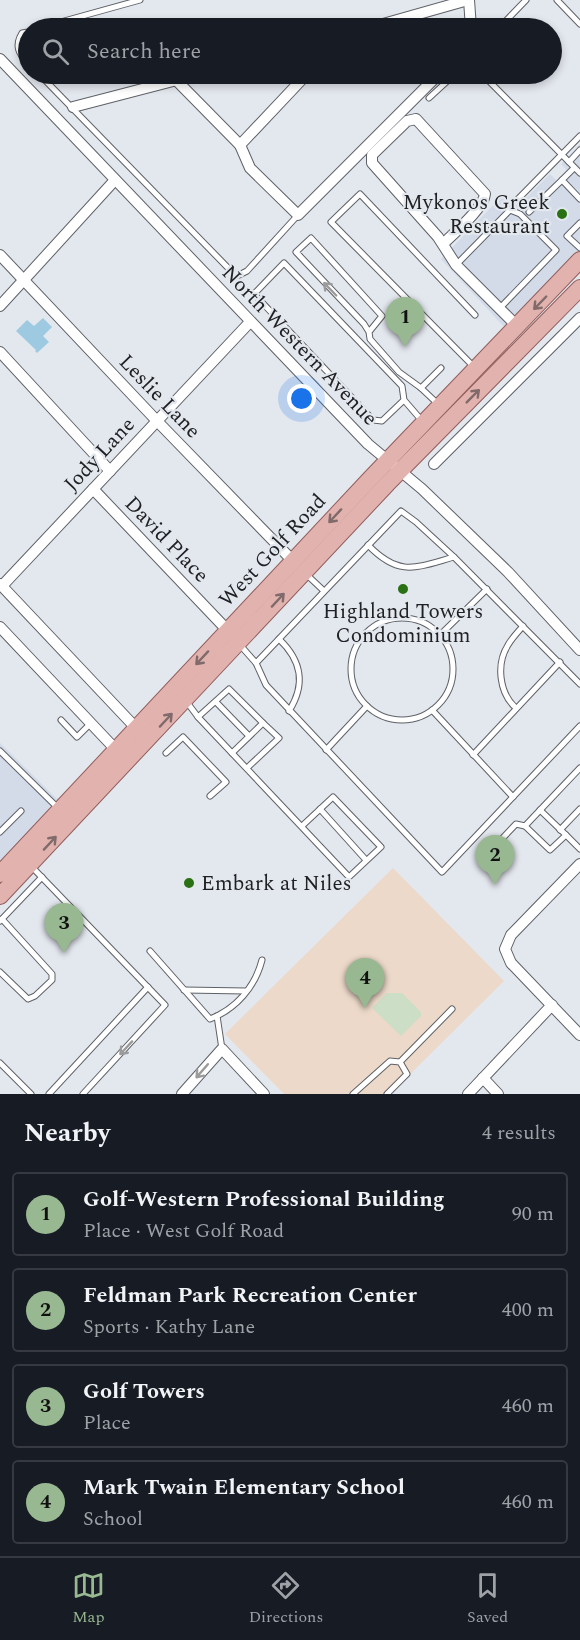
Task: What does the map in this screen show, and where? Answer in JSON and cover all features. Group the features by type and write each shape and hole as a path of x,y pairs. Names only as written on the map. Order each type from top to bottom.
{"main road":[{"name":"West Golf Road","path":"394,465 424,423 580,260"},
{"name":"West Golf Road","path":"121,755 136,728 233,637 394,465 580,288"},
{"name":"West Golf Road","path":"0,874 65,816 121,755 185,699 233,637"},
{"name":"West Golf Road","path":"0,896 30,864 65,816"}],"street":[{"path":"404,18 468,0 470,18"},
{"name":"North Western Avenue","path":"0,59 18,78"},
{"name":"North Western Avenue","path":"24,84 368,444 394,465 508,572 580,650"},
{"path":"73,107 161,84"},
{"path":"180,84 240,145 250,168 298,215 429,84"},
{"path":"240,145 298,84"},
{"path":"443,244 476,209 485,198 485,194 423,124 416,119 407,121 372,155 372,163 443,244 456,266 517,326"},
{"path":"0,306 115,180"},
{"name":"Leslie Lane","path":"0,255 298,567"},
{"path":"434,464 580,318"},
{"name":"Jody Lane","path":"1,585 250,322"},
{"path":"0,352 110,471"},
{"name":"David Place","path":"93,489 233,637"},
{"path":"1,585 136,728"},
{"path":"0,627 121,755"},
{"path":"580,864 512,935 505,949 511,963 580,1035"},
{"path":"468,1094 552,1005"},
{"path":"182,1094 222,1049 264,1094"},
{"path":"483,1078 498,1094"}],"lane":[{"path":"75,18 140,0"},
{"path":"509,18 526,0"},
{"path":"557,0 580,24"},
{"path":"49,84 233,273 238,275 247,271 298,215"},
{"path":"429,98 444,84"},
{"path":"492,84 580,173"},
{"path":"518,199 580,136"},
{"path":"569,162 580,150"},
{"path":"529,212 574,168"},
{"path":"562,180 580,199"},
{"path":"475,315 360,194 331,222 476,369"},
{"path":"456,266 510,210 520,214 556,249 499,309"},
{"path":"580,223 567,236 580,248"},
{"path":"369,332 382,316 311,238 296,252 364,324 370,339 399,372 440,406"},
{"path":"404,400 382,421 373,420 254,294 284,263 402,386 404,400 424,423"},
{"path":"421,388 441,368"},
{"path":"256,663 401,511 454,556 579,682"},
{"path":"368,545 382,560 403,568 419,567 454,556"},
{"path":"298,567 324,591"},
{"path":"440,635 487,589"},
{"path":"395,619 411,619 427,625 440,635 449,649 453,665 451,682 444,698 432,710 423,716 410,719 389,719 367,706 357,693 352,678 352,662 357,646 366,633 380,623 395,619"},
{"path":"516,708 510,702 502,683 501,665 507,646 524,626"},
{"path":"233,637 256,663 266,685 289,711 442,872 580,726"},
{"path":"279,639 290,649 299,666 299,696 289,711"},
{"path":"473,755 560,663"},
{"path":"198,717 230,689 279,738 247,768"},
{"path":"185,699 198,717 349,877 381,846 333,798 302,826"},
{"path":"216,702 249,736"},
{"path":"326,750 367,706"},
{"path":"432,710 513,797"},
{"path":"61,720 77,737 91,723"},
{"path":"232,753 263,723"},
{"path":"166,753 183,736 226,782 210,796"},
{"path":"0,751 65,816"},
{"path":"525,826 580,768"},
{"path":"560,830 580,808"},
{"path":"320,809 366,860"},
{"path":"540,810 580,849"},
{"path":"0,832 21,812"},
{"path":"498,843 516,824 525,826 550,850 566,835"},
{"path":"30,864 165,1005 83,1094"},
{"path":"0,972 28,999 35,996 52,980 52,974 1,920 42,877"},
{"path":"150,951 210,1019 244,996 258,976 262,960"},
{"path":"49,1094 148,987"},
{"path":"184,990 246,992"},
{"path":"400,1062 452,1009"},
{"path":"217,1016 222,1049"},
{"path":"353,1094 390,1061 400,1062"},
{"path":"387,1094 407,1074 400,1062"},
{"path":"0,1063 31,1094"}],"shaded area":[{"path":"580,144 580,249 506,329 441,259 505,193 518,206 550,174 557,181 567,170 561,164"},
{"path":"0,743 56,798 64,798 0,866"},
{"path":"393,868 504,981 390,1094 284,1094 225,1034"}],"green space":[{"path":"387,993 402,993 421,1012 421,1016 401,1036 372,1008"}],"water":[{"path":"43,318 52,327 43,336 49,342 37,353 16,331 27,320 34,326"}],"place":[{"name":"Mykonos Greek Restaurant","path":"562,214"},
{"name":"Golf-Western Professional Building","path":"405,347"},
{"name":"Highland Towers Condominium","path":"403,589"},
{"name":"Embark at Niles","path":"189,883"},
{"name":"Feldman Park Recreation Center","path":"495,885"},
{"name":"Golf Towers","path":"64,953"},
{"name":"Mark Twain Elementary School","path":"365,1008"}]}
